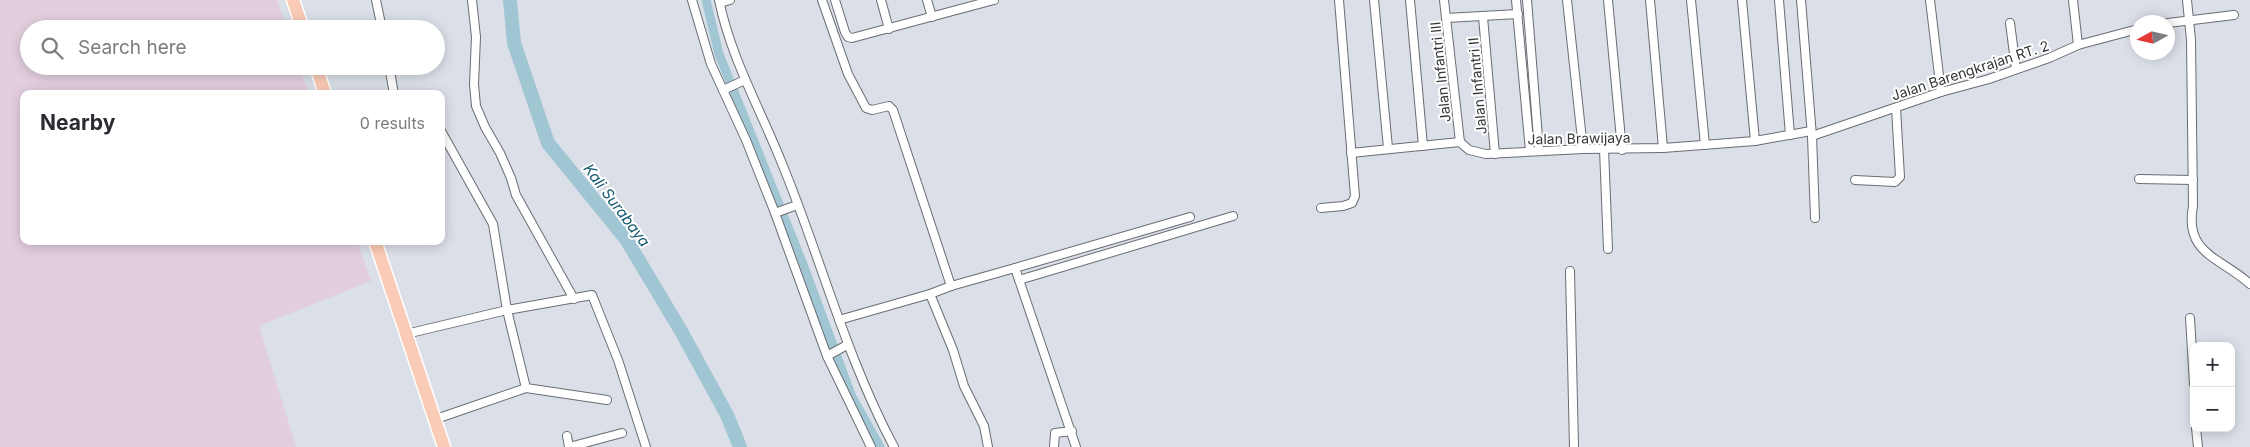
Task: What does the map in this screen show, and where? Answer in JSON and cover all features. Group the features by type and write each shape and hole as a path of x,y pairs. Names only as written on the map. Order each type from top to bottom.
{"main road":[{"path":"293,0 300,20"},
{"path":"319,75 324,90"},
{"path":"376,245 444,447"}],"street":[{"path":"376,0 380,20"},
{"path":"472,0 476,37 474,84 476,106 485,127 500,153 511,178 516,196 574,299"},
{"path":"692,0 711,64 725,89 776,213 828,355 871,447"},
{"path":"730,0 720,1 725,28 742,82 783,166 794,206 839,320 844,347 894,447"},
{"path":"822,0 848,74 866,108 872,110 889,106 893,110 951,286"},
{"path":"835,0 845,32 849,38 932,17 973,3 994,0"},
{"path":"881,0 889,29"},
{"path":"927,0 932,17"},
{"path":"1321,208 1343,206 1352,203 1356,189 1351,153 1339,0 1347,0"},
{"path":"1374,0 1388,148"},
{"path":"1410,0 1423,146"},
{"name":"Jalan Infantri III","path":"1444,0 1460,142"},
{"path":"1516,0 1530,151"},
{"path":"1526,0 1539,150"},
{"path":"1567,0 1583,149"},
{"path":"1608,0 1622,150"},
{"path":"1650,0 1663,148"},
{"path":"1691,0 1705,145"},
{"path":"1742,0 1755,141"},
{"path":"1780,0 1790,136"},
{"path":"1801,0 1811,134 1814,218"},
{"path":"1930,0 1941,92"},
{"path":"2073,0 2078,45"},
{"path":"2187,0 2192,40 2193,180 2191,226 2193,238 2200,249 2235,270 2250,284"},
{"path":"1446,18 1518,14"},
{"path":"2175,22 2234,15"},
{"name":"Jalan Infantri II","path":"1483,17 1496,154"},
{"path":"2010,23 2016,70"},
{"name":"Jalan Barengkrajan RT. 2","path":"1811,134 2016,70 2078,45 2130,32"},
{"path":"390,75 393,90"},
{"path":"725,89 742,82"},
{"path":"1856,180 1895,182 1900,178 1896,108"},
{"name":"Jalan Brawijaya","path":"1460,142 1469,150 1477,153 1496,154 1539,150 1663,148 1755,141 1811,134"},
{"path":"445,138 493,224 507,310 526,388"},
{"path":"1351,153 1460,142"},
{"path":"1604,149 1608,249"},
{"path":"2139,178 2193,180"},
{"path":"776,213 794,206"},
{"path":"1019,280 1233,216"},
{"path":"839,320 1190,217"},
{"path":"1015,268 1076,447"},
{"path":"1570,270 1574,447"},
{"path":"930,294 953,350 964,386 984,426 988,447"},
{"path":"406,334 507,310 593,296 618,360 646,447"},
{"path":"2190,318 2191,342"},
{"path":"828,355 844,347"},
{"path":"436,419 526,388 607,400"},
{"path":"1054,447 1055,433 1072,431"},
{"path":"2196,432 2198,447"},
{"path":"567,436 569,447 622,433"}],"shaded area":[{"path":"0,0 277,0 284,20 20,20 20,75 302,75 308,90 20,90 20,245 358,245 371,281 259,326 296,447 0,447"}],"waterway":[{"name":"Kali Surabaya","path":"510,0 514,43 548,143 626,239 681,331 727,415 740,447"},
{"path":"706,0 719,54 806,272 852,397 880,447"}]}
